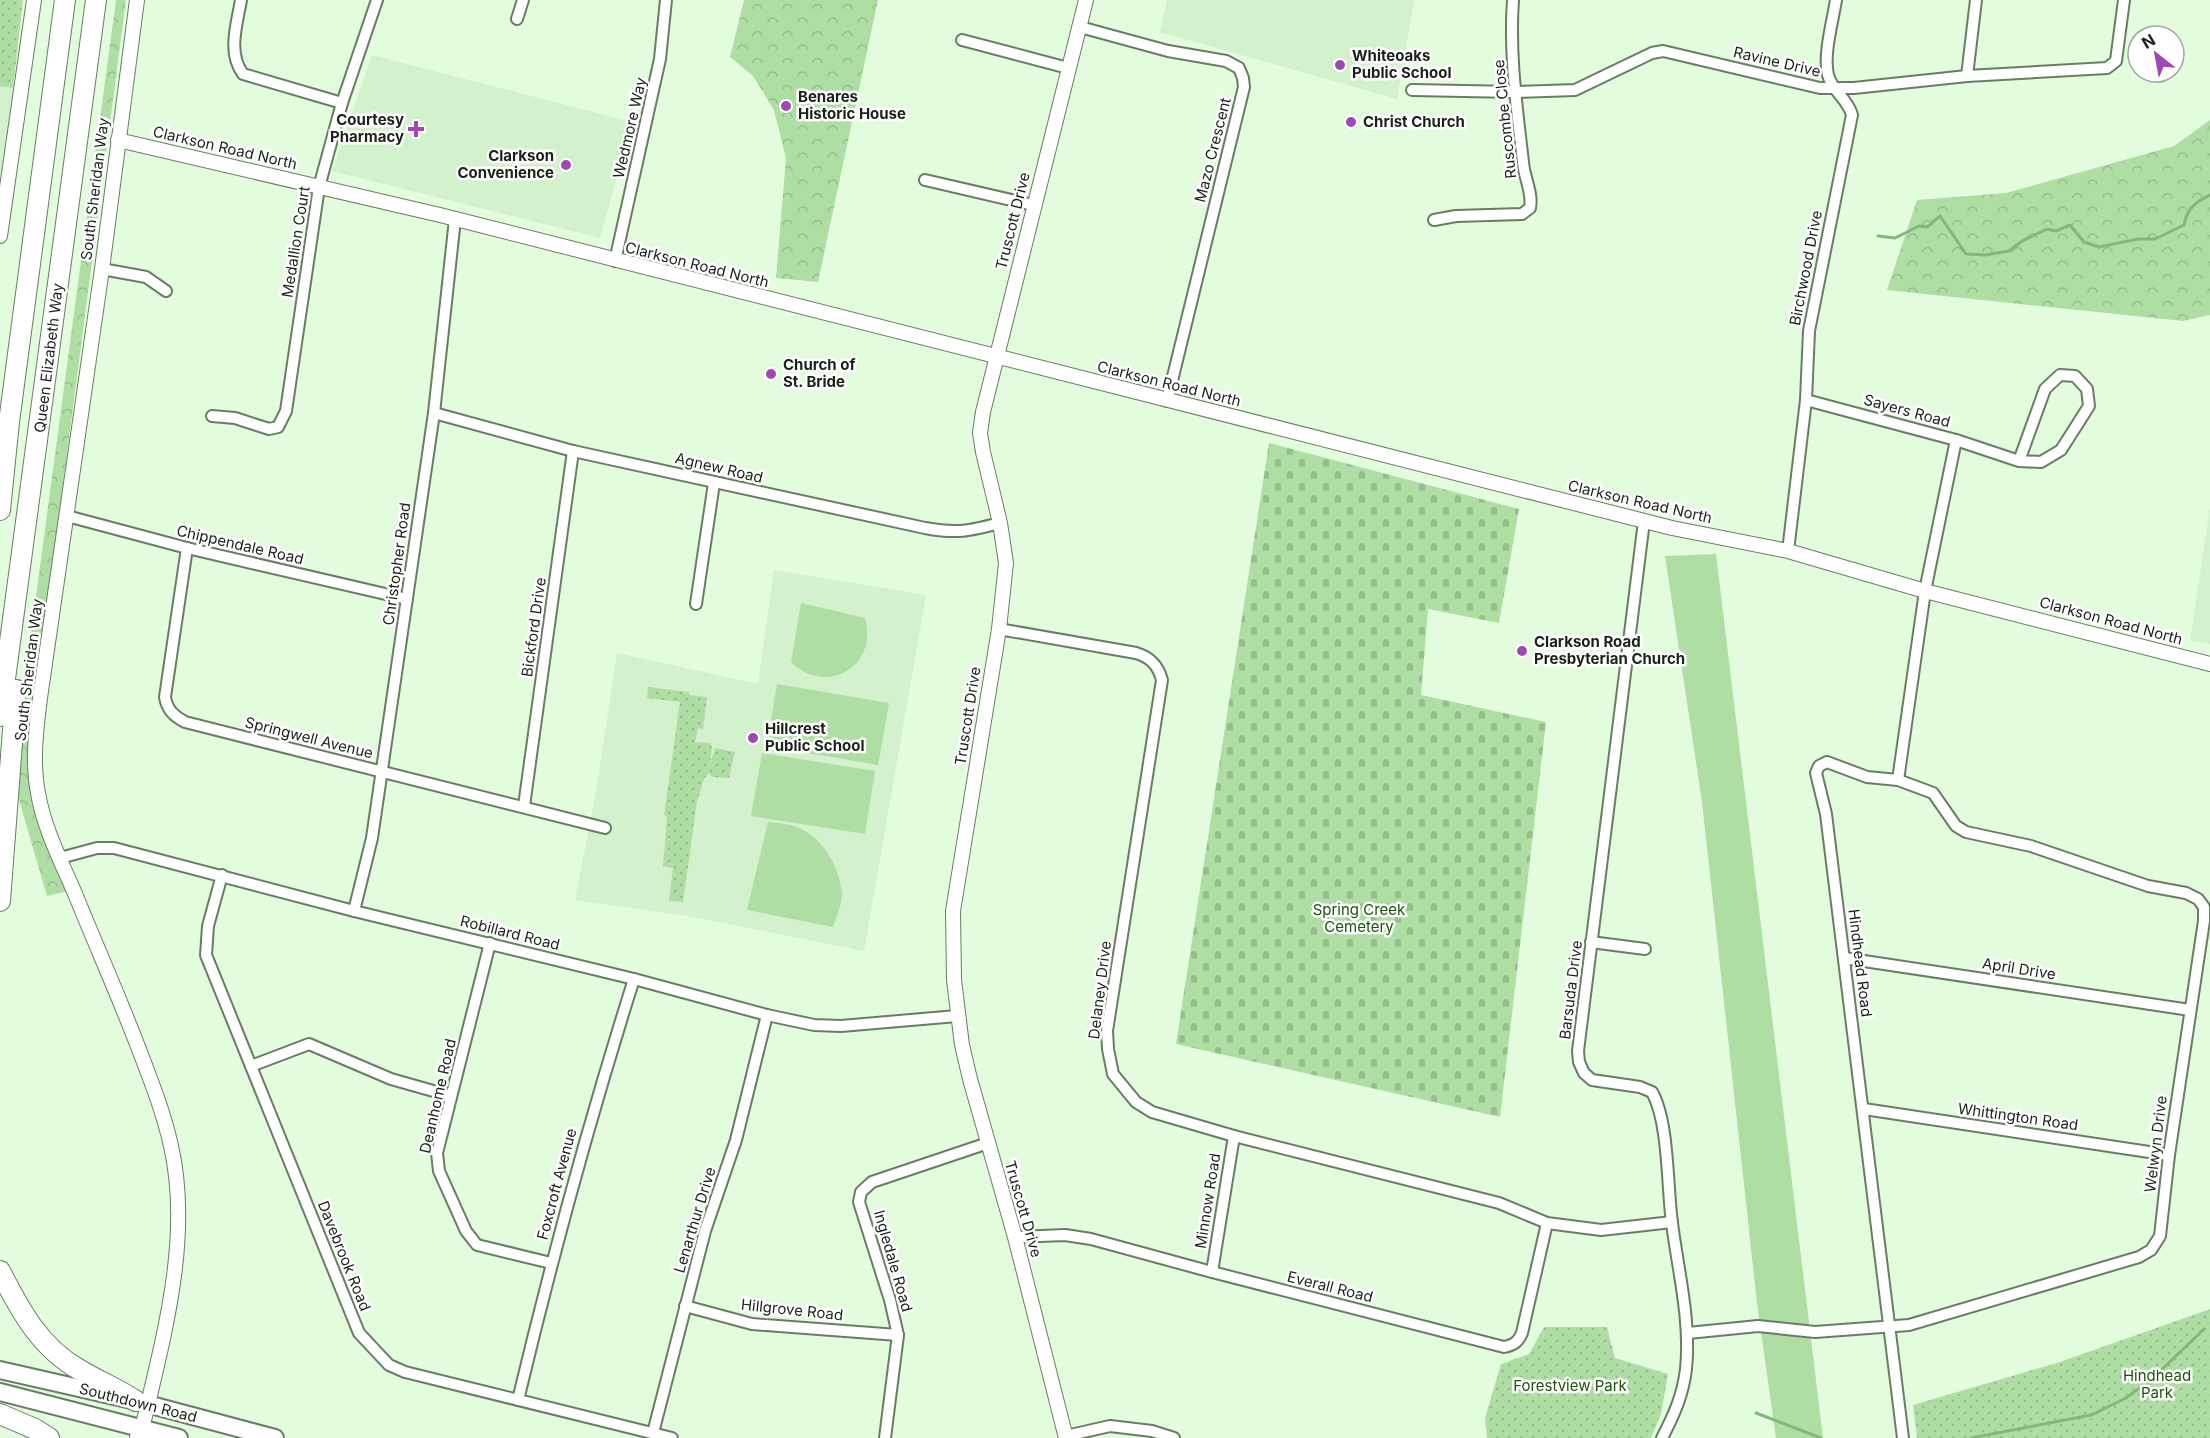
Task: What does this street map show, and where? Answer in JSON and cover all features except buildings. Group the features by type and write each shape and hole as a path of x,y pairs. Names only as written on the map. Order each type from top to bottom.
{"highway":[{"name":"Queen Elizabeth Way","path":"0,510 9,422 65,0"},
{"name":"Queen Elizabeth Way","path":"0,716 96,0"},
{"path":"0,460 9,422"},
{"path":"0,901 19,640 15,616"},
{"path":"0,1271 19,1309 51,1350 78,1370 117,1388 142,1403"},
{"path":"0,1414 35,1429 49,1438"}],"main road":[{"name":"Southdown Road","path":"0,1370 142,1403 275,1438"},
{"name":"Southdown Road","path":"0,1392 141,1434 179,1438"}],"street":[{"path":"0,236 34,0"},
{"name":"South Sheridan Way","path":"137,0 34,757 42,809 133,1035 160,1108 171,1147 180,1223 174,1279 142,1403 141,1434"},
{"path":"241,0 233,52 236,66 243,74 342,103"},
{"name":"Medallion Court","path":"212,416 235,418 268,429 278,427 283,420 319,187 342,103 377,0"},
{"path":"517,19 523,0"},
{"name":"Wedmore Way","path":"615,261 660,59 666,0"},
{"name":"Truscott Drive","path":"1066,1437 1015,1237 970,1079 957,1016 953,911 999,629 1006,563 1000,523 983,452 980,433 982,412 1086,0"},
{"name":"Ruscombe Close","path":"1434,220 1456,216 1522,214 1530,208 1532,198 1523,169 1515,92 1511,31 1513,0"},
{"name":"Birchwood Drive","path":"1788,551 1806,400 1809,331 1852,115 1850,104 1835,88 1828,75 1828,55 1836,0"},
{"path":"1967,76 1977,0"},
{"name":"Ravine Drive","path":"1412,90 1515,92 1575,90 1652,53 1664,51 1820,88 1906,83 1967,76 2107,69 2116,61 2124,0"},
{"name":"Mazo Crescent","path":"1080,27 1168,51 1226,61 1239,68 1244,78 1244,87 1167,400"},
{"path":"962,40 1068,68"},
{"name":"Clarkson Road North","path":"118,140 455,219 1644,521 1788,551 1925,591 2210,664"},
{"path":"926,180 1034,205"},
{"name":"Christopher Road","path":"354,911 372,838 407,599 434,412 455,219"},
{"path":"102,269 146,277 166,291"},
{"path":"1956,440 2019,461 2041,462 2061,450 2089,406 2087,389 2075,376 2060,375 2045,389 2019,461"},
{"name":"Sayers Road","path":"1806,400 1956,440 1925,591"},
{"name":"Agnew Road","path":"434,412 573,451 950,533 972,531 1000,523"},
{"name":"Bickford Drive","path":"524,806 573,451"},
{"path":"696,604 714,483"},
{"name":"Chippendale Road","path":"67,516 188,548 407,599"},
{"name":"Barsuda Drive","path":"1644,521 1578,1052 1584,1073 1592,1080 1640,1087 1652,1092 1661,1111 1672,1222 1688,1333 1686,1371 1680,1400 1662,1438"},
{"name":"Springwell Avenue","path":"188,548 165,697 166,705 174,716 185,722 605,828"},
{"path":"1898,780 1925,591"},
{"name":"Delaney Drive","path":"999,629 1148,657 1160,671 1162,680 1107,1031 1113,1074 1137,1102 1152,1112 1234,1136 1499,1203 1547,1223 1601,1230 1672,1222"},
{"name":"Hindhead Road","path":"1898,780 1867,777 1827,762 1819,766 1816,773 1826,814 1903,1438"},
{"name":"Welwyn Drive","path":"1688,1333 1758,1326 1815,1332 1871,1327 1889,1328 1920,1322 2139,1257 2151,1250 2160,1236 2169,1155 2204,921 2204,907 2198,898 2186,893 2148,886 2031,846 1966,832 1956,826 1933,793 1898,780"},
{"name":"Robillard Road","path":"60,858 97,848 114,848 354,911 634,979 767,1015 814,1024 841,1026 957,1016"},
{"name":"Davebrook Road","path":"222,875 208,926 206,955 359,1333 389,1365 405,1372 672,1438"},
{"path":"1591,942 1645,949"},
{"name":"Deanhome Road","path":"490,943 437,1153 437,1161 439,1171 470,1239 477,1245 551,1263"},
{"name":"April Drive","path":"1844,958 2190,1010"},
{"name":"Foxcroft Avenue","path":"518,1400 551,1263 595,1103 634,979"},
{"name":"Lenarthur Drive","path":"653,1433 705,1231 736,1140 767,1015"},
{"path":"251,1066 309,1044 391,1079 451,1096"},
{"name":"Whittington Road","path":"1864,1109 2169,1155"},
{"name":"Minnow Road","path":"1212,1272 1234,1136"},
{"name":"Ingledale Road","path":"885,1438 898,1335 890,1300 859,1202 861,1192 872,1182 988,1143"},
{"name":"Everall Road","path":"1015,1237 1065,1235 1091,1239 1504,1347 1519,1340 1522,1333 1547,1223"},
{"name":"Hillgrove Road","path":"685,1306 752,1324 898,1335"},
{"path":"1066,1437 1110,1426 1152,1431 1174,1438"}],"shaded area":[{"name":"Whiteoaks Public School","path":"1167,0 1414,0 1397,99 1160,32"},
{"path":"372,55 632,122 600,238 332,171"},
{"path":"0,86 12,88 22,86 0,246"},
{"path":"2210,507 2210,644 2190,641"},
{"name":"Hillcrest Public School","path":"774,570 926,595 864,951 688,916 575,900 596,792 617,653 758,684"}],"green space":[{"path":"0,0 23,0 13,88 0,86"},
{"path":"116,0 126,0 30,738 68,891 47,896 17,793 30,641"},
{"path":"744,0 878,0 818,282 776,278 786,158 774,110 753,76 730,57"},
{"path":"2210,120 2210,315 2183,321 1887,290 1917,200 2006,193 2174,146"},
{"name":"Spring Creek Cemetery","path":"1269,443 1519,509 1499,623 1428,609 1421,695 1546,722 1500,1117 1176,1044"},
{"path":"1716,554 1823,1438 1776,1438 1757,1303 1702,802 1665,556"},
{"path":"801,603 865,618 867,635 864,650 857,662 846,671 833,676 819,677 805,672 791,662"},
{"path":"777,684 889,703 878,765 767,746"},
{"path":"648,687 689,692 690,695 707,697 703,729 698,728 695,742 710,743 712,747 710,765 715,748 735,752 729,778 712,777 709,773 703,783 697,801 683,902 669,901 673,868 663,866 667,817 664,815 680,702 647,698"},
{"path":"762,753 875,771 865,834 751,816"},
{"path":"768,822 792,825 805,831 813,836 831,858 842,894 833,927 747,910"},
{"name":"Hindhead Park","path":"2210,1309 2210,1438 1917,1438 1913,1405 2060,1362"},
{"name":"Forestview Park","path":"1544,1327 1607,1327 1615,1358 1668,1374 1661,1414 1651,1438 1487,1438 1485,1418 1501,1364 1529,1354"}],"waterway":[{"path":"1878,236 1895,238 1919,226 1927,227 1940,216 1966,254 1985,255 2009,251 2022,241 2047,229 2056,231 2070,225 2084,242 2099,247 2138,239 2155,239 2184,225 2192,207 2210,195"},
{"path":"1971,1438 2091,1415 2126,1398 2152,1379 2204,1329"},
{"path":"1756,1413 1821,1438"}],"place":[{"name":"Whiteoaks Public School","path":"1340,65"},
{"name":"Benares Historic House","path":"786,106"},
{"name":"Christ Church","path":"1351,122"},
{"name":"Courtesy Pharmacy","path":"416,129"},
{"name":"Clarkson Convenience","path":"566,165"},
{"name":"Church of St. Bride","path":"771,374"},
{"name":"Clarkson Road Presbyterian Church","path":"1522,651"},
{"name":"Hillcrest Public School","path":"753,738"}]}
